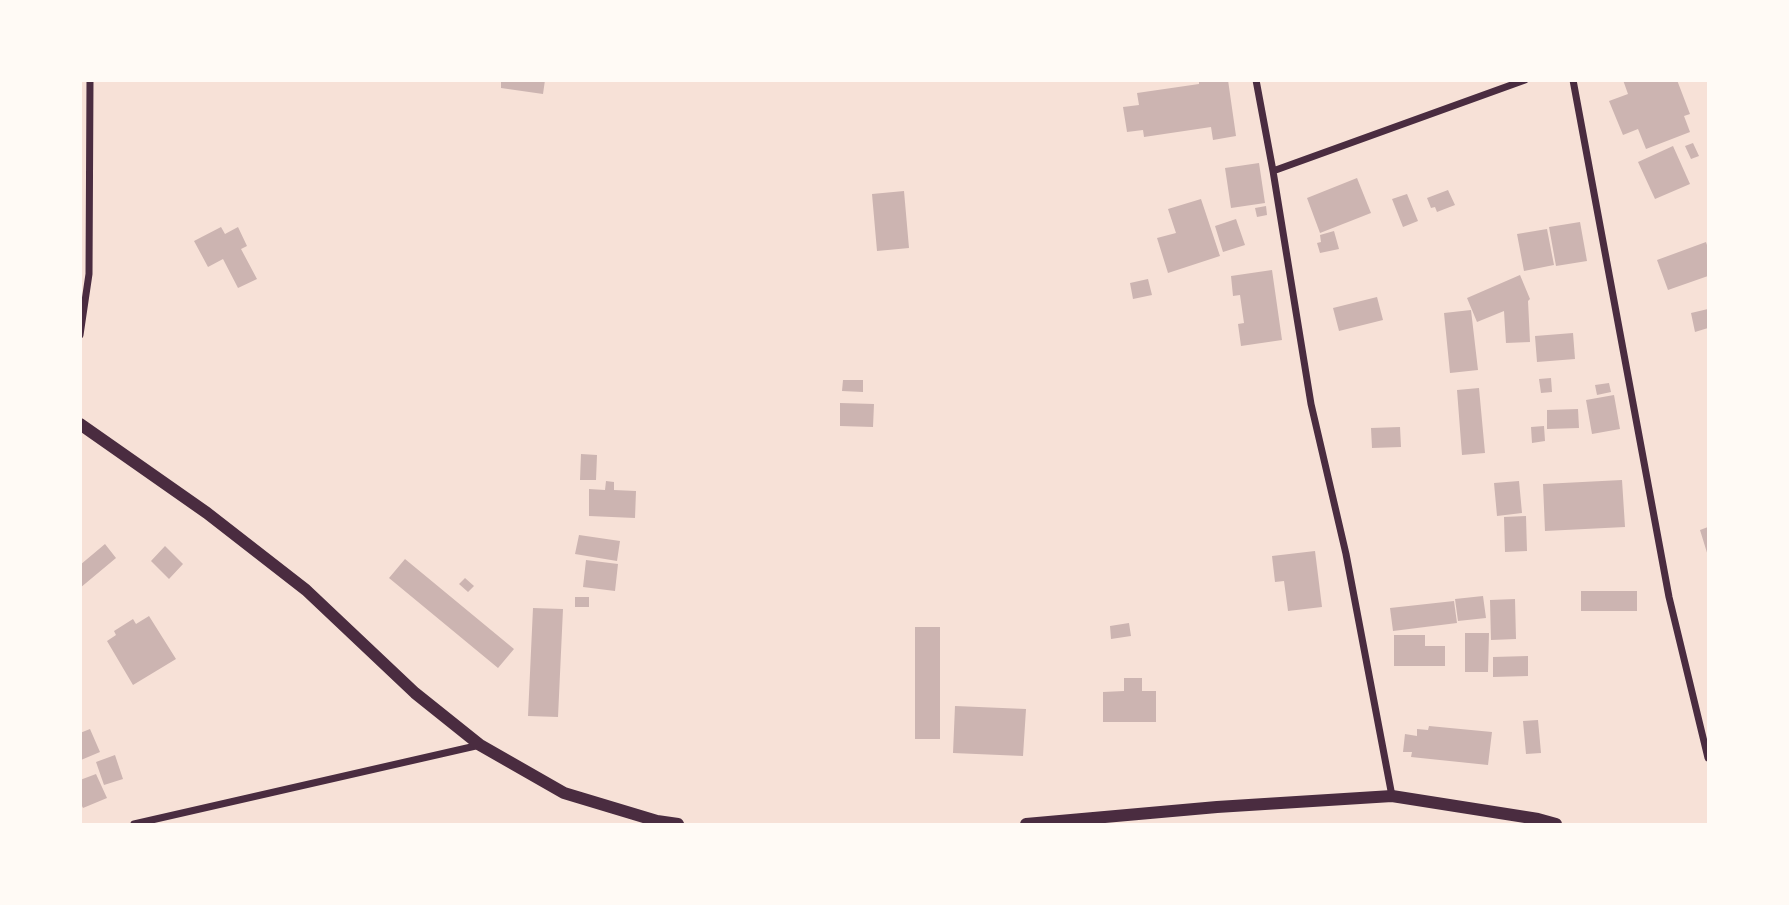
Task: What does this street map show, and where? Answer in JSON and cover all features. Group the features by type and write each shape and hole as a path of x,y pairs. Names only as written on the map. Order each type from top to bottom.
{"street":[{"path":"80,335 89,274 90,80"},
{"path":"1256,80 1311,404 1346,554 1392,796"},
{"path":"1273,172 1525,80"},
{"path":"1573,80 1669,597 1709,758"},
{"path":"80,424 207,513 295,582 415,693 480,745 565,793 657,821 678,824"},
{"path":"134,824 480,745"},
{"path":"1026,824 1217,807 1392,796 1556,824"}],"building":[{"path":"501,80 545,80 543,94 501,88"},
{"path":"1199,80 1228,80 1236,136 1213,140 1211,127 1144,137 1143,130 1127,132 1123,107 1139,105 1137,93 1199,84"},
{"path":"1623,80 1677,80 1690,114 1684,116 1690,132 1646,149 1638,129 1623,135 1609,101 1628,94"},
{"path":"1693,143 1699,156 1691,159 1685,146"},
{"path":"1673,146 1690,184 1655,199 1638,162"},
{"path":"1259,163 1265,203 1231,208 1225,168"},
{"path":"1357,178 1371,213 1320,233 1307,198"},
{"path":"1448,190 1455,205 1437,212 1435,207 1431,208 1427,198"},
{"path":"904,191 909,248 877,251 872,194"},
{"path":"1407,194 1418,221 1403,227 1392,199"},
{"path":"1201,199 1220,256 1168,273 1157,238 1176,233 1168,209"},
{"path":"1266,206 1267,215 1257,217 1255,208"},
{"path":"1236,219 1245,245 1223,252 1215,226"},
{"path":"1580,222 1587,261 1556,266 1549,227"},
{"path":"221,227 225,234 238,227 247,246 241,249 257,279 238,288 223,259 208,267 194,241"},
{"path":"1547,229 1554,265 1524,271 1517,234"},
{"path":"1334,231 1339,249 1320,253 1317,243 1321,242 1320,235"},
{"path":"1706,242 1708,276 1668,290 1657,260"},
{"path":"1272,270 1282,340 1241,346 1238,324 1244,323 1240,295 1233,296 1231,276"},
{"path":"1520,275 1530,299 1530,342 1506,343 1504,311 1477,322 1467,298"},
{"path":"1148,279 1152,295 1133,299 1130,283"},
{"path":"1377,297 1383,320 1339,331 1333,308"},
{"path":"1708,309 1708,328 1695,332 1691,313"},
{"path":"1471,310 1478,370 1450,373 1444,313"},
{"path":"1573,333 1575,359 1537,362 1535,336"},
{"path":"1551,378 1552,392 1541,393 1539,379"},
{"path":"843,380 863,380 863,392 842,391"},
{"path":"1609,383 1611,392 1597,395 1595,385"},
{"path":"1479,388 1485,453 1462,455 1457,390"},
{"path":"1614,395 1620,429 1592,434 1586,400"},
{"path":"840,403 874,404 873,427 840,426"},
{"path":"1578,409 1579,428 1547,429 1547,410"},
{"path":"1544,426 1545,441 1532,443 1531,427"},
{"path":"1400,427 1401,447 1372,448 1371,428"},
{"path":"581,454 597,455 596,480 580,480"},
{"path":"1622,480 1625,527 1545,531 1543,484"},
{"path":"606,481 614,482 614,490 636,491 635,518 589,516 589,489 605,490"},
{"path":"1519,481 1522,513 1497,516 1494,483"},
{"path":"1526,516 1527,551 1505,552 1504,517"},
{"path":"1708,527 1708,556 1700,530"},
{"path":"579,535 620,541 617,561 575,554"},
{"path":"105,544 116,558 80,588 80,565"},
{"path":"165,546 183,564 169,579 151,561"},
{"path":"1315,551 1322,607 1288,611 1284,581 1275,582 1272,556"},
{"path":"405,559 514,649 498,668 389,578"},
{"path":"586,560 618,564 615,591 583,587"},
{"path":"465,578 474,586 468,592 459,584"},
{"path":"1581,591 1637,591 1637,611 1581,611"},
{"path":"1483,596 1486,618 1458,621 1455,599"},
{"path":"575,597 589,597 589,607 575,607"},
{"path":"1515,599 1516,639 1491,640 1490,600"},
{"path":"1454,601 1457,623 1393,631 1390,608"},
{"path":"533,608 563,609 558,717 528,716"},
{"path":"149,616 176,659 133,685 107,641 116,635 114,631 133,619 136,624"},
{"path":"1129,623 1131,636 1111,639 1110,626"},
{"path":"915,627 940,627 940,739 915,739"},
{"path":"1465,633 1489,633 1488,672 1465,672"},
{"path":"1394,635 1425,635 1425,646 1445,646 1445,666 1394,666"},
{"path":"1528,656 1528,676 1493,677 1493,657"},
{"path":"1124,678 1142,678 1142,691 1156,691 1156,722 1103,722 1103,692 1124,691"},
{"path":"955,706 1026,709 1023,756 953,753"},
{"path":"1538,720 1541,753 1526,754 1523,721"},
{"path":"1429,726 1492,732 1488,765 1411,757 1412,752 1403,752 1405,734 1417,736 1417,729 1428,730"},
{"path":"90,729 100,752 81,760 80,733"},
{"path":"115,755 123,779 104,785 96,762"},
{"path":"96,774 107,798 83,808 80,802 80,780"}]}
